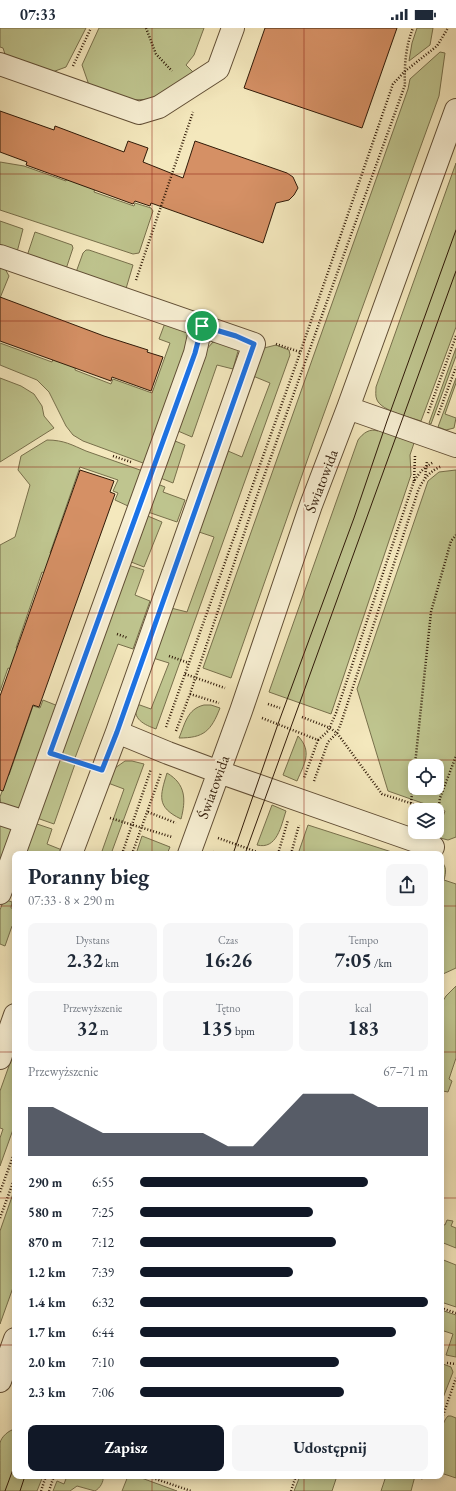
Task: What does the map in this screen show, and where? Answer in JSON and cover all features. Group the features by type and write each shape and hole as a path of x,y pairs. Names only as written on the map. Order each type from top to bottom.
{"street":[{"path":"0,64 139,113 159,107 218,69 233,28"},
{"name":"Światowida","path":"190,851 241,711 311,505 348,408 456,110"},
{"path":"0,256 129,302 236,336 254,344 117,732 72,851"},
{"path":"15,851 195,353 202,326"},
{"path":"348,408 420,433 452,455"},
{"path":"117,732 218,772 433,847"},
{"path":"0,814 25,822"},
{"path":"0,893 12,859"},
{"path":"0,1058 12,1024"},
{"path":"0,1381 12,1347"}],"path":[{"path":"63,86 91,28"},
{"path":"129,302 196,83 156,54 146,28"},
{"path":"175,732 190,694 254,504 405,84 404,72 410,36 413,28"},
{"path":"166,728 393,84 404,72 437,46 448,28"},
{"path":"414,481 415,452 420,433 456,336"},
{"path":"312,787 328,742 337,733 418,491 425,478 452,455"},
{"path":"302,783 318,740 330,728 336,713 414,481 426,466 437,461"},
{"path":"302,716 330,728 337,733 382,794 411,803 431,612 451,541 456,535"},
{"path":"185,674 230,690"},
{"path":"190,694 225,705"},
{"path":"262,701 280,708"},
{"path":"256,716 318,740"},
{"path":"50,753 102,770"},
{"path":"439,803 456,756"},
{"path":"123,851 152,765"},
{"path":"133,851 163,768"},
{"path":"148,812 181,825"},
{"path":"279,851 290,813"},
{"path":"292,851 300,819"},
{"path":"214,837 254,851"},
{"path":"0,1192 12,1159"},
{"path":"0,1218 12,1185"},
{"path":"444,1309 456,1313"},
{"path":"447,1363 456,1364"},
{"path":"444,1407 456,1378"},
{"path":"40,1491 45,1479"},
{"path":"49,1491 53,1479"},
{"path":"156,1479 191,1491"},
{"path":"291,1491 295,1479"}],"green space":[{"path":"0,28 86,28 66,67 47,74 7,60 3,48 0,47"},
{"path":"99,28 204,28 194,55 186,65 195,74 154,99 132,100 90,88 82,65"},
{"path":"417,28 433,28 430,45 409,61 412,43"},
{"path":"440,52 445,53 439,96 314,441 231,678 203,668 408,89 410,79"},
{"path":"0,162 24,166 66,181 67,178 95,188 94,192 134,206 135,203 151,208 153,211 139,253 133,254 0,210"},
{"path":"456,163 456,327 421,421 396,413 380,404 377,400 376,387"},
{"path":"0,221 23,229 16,256 0,251"},
{"path":"35,232 72,245 73,248 65,272 26,259"},
{"path":"86,250 133,265 125,292 75,275 83,253"},
{"path":"0,266 4,267 9,276 0,298"},
{"path":"165,323 186,331 192,343 148,463 143,463 83,441 73,435 66,426 49,392 37,380 0,365 0,343 52,362 54,356 76,364 75,370 111,384 113,379 152,393 170,343 159,339"},
{"path":"222,341 235,345 238,351 233,369 217,365 192,437 178,431 206,350 213,342"},
{"path":"276,345 289,350 290,355 156,729 140,721 136,714 137,704 151,709 169,663 153,658 171,608 187,612 214,537 199,532 228,451 242,457 270,383 253,376 264,348"},
{"path":"456,348 456,356 431,424 429,423"},
{"path":"0,378 21,386 34,394 42,406 44,416 54,428 0,462"},
{"path":"456,378 456,383 445,414 456,418 454,428 446,430 438,427"},
{"path":"379,429 414,443 410,455 411,475 331,714 269,692 358,440 367,432 372,430 378,431"},
{"path":"47,440 68,443 140,470 144,475 134,504 128,506 115,500 118,493 113,491 118,480 80,467 50,553 56,555 49,575 42,572 16,648 22,650 15,670 8,668 0,691 0,545 15,537 30,485 18,470 21,456"},
{"path":"175,441 185,445 173,483 158,477"},
{"path":"456,470 456,837 448,840 444,839 444,803 422,803 388,791 357,689 428,481 439,472"},
{"path":"155,483 165,487 163,492 185,500 177,522 145,511"},
{"path":"143,514 162,522 144,567 126,560"},
{"path":"125,564 144,570 135,595 150,601 133,649 118,644 75,758 57,752"},
{"path":"43,700 58,706 24,806 15,811 1,805 0,797 33,706 40,708"},
{"path":"211,705 220,708 210,728 201,735 195,737 179,738 185,722 190,714 198,707"},
{"path":"298,736 305,747 306,758 297,781 283,775"},
{"path":"55,757 75,764 54,824 34,817"},
{"path":"125,761 144,764 112,851 102,851 124,789 108,783 115,768"},
{"path":"167,773 178,782 183,793 184,805 181,819 167,810 162,800 163,788"},
{"path":"272,805 286,811 280,830 274,840 269,844 264,846 257,845"},
{"path":"0,820 11,827 13,832 0,875"},
{"path":"31,822 52,829 47,844 62,850 62,851 21,851"},
{"path":"308,825 389,851 299,851"},
{"path":"142,836 170,847 168,851 137,851"},
{"path":"444,865 446,870 444,880"},
{"path":"444,880 456,884 456,968 444,974"},
{"path":"4,899 12,902 12,926 5,946 0,944 0,910"},
{"path":"456,986 456,1058 449,1079 452,1081 448,1092 444,1091 444,999"},
{"path":"12,1057 12,1132 0,1166 0,1138 3,1129 0,1128 0,1091"},
{"path":"12,1197 12,1290 0,1324 0,1231"},
{"path":"447,1220 453,1221 451,1226 456,1228 456,1248 444,1243 445,1225"},
{"path":"444,1260 456,1265 456,1307 444,1303"},
{"path":"444,1311 456,1315 456,1357 446,1355 453,1334 444,1331"},
{"path":"444,1364 451,1367 453,1372 444,1395"},
{"path":"448,1416 456,1418 456,1478 444,1474 445,1421"},
{"path":"12,1430 12,1479 42,1479 37,1491 0,1491 0,1443 2,1438"},
{"path":"66,1479 103,1479 101,1485 95,1491 77,1486 70,1491 53,1491 57,1481 64,1484"},
{"path":"127,1479 144,1479 177,1491 122,1491"},
{"path":"299,1479 336,1479 332,1491 294,1491"},
{"path":"385,1479 414,1479 411,1491 381,1491"}],"building":[{"path":"265,28 397,28 362,128 244,88"},
{"path":"0,111 54,130 55,126 124,152 128,141 148,148 143,162 183,178 195,141 287,173 293,177 298,188 289,200 276,203 263,243 151,203 150,206 135,201 133,204 26,165 27,162 0,152"},
{"path":"0,297 104,336 148,350 147,352 163,357 151,391 112,377 111,381 0,341"},
{"path":"80,470 114,481 110,492 115,494 39,707 33,705 3,791 0,790 0,696"}],"tram line":[{"path":"234,851 278,724 354,518 387,421 456,230"},
{"path":"246,851 456,271"},
{"path":"5,1491 12,1472"},
{"path":"20,1491 24,1479"}],"route":[{"path":"202,326 236,336 254,344 117,732 102,770 50,753 195,353 202,326"}]}
